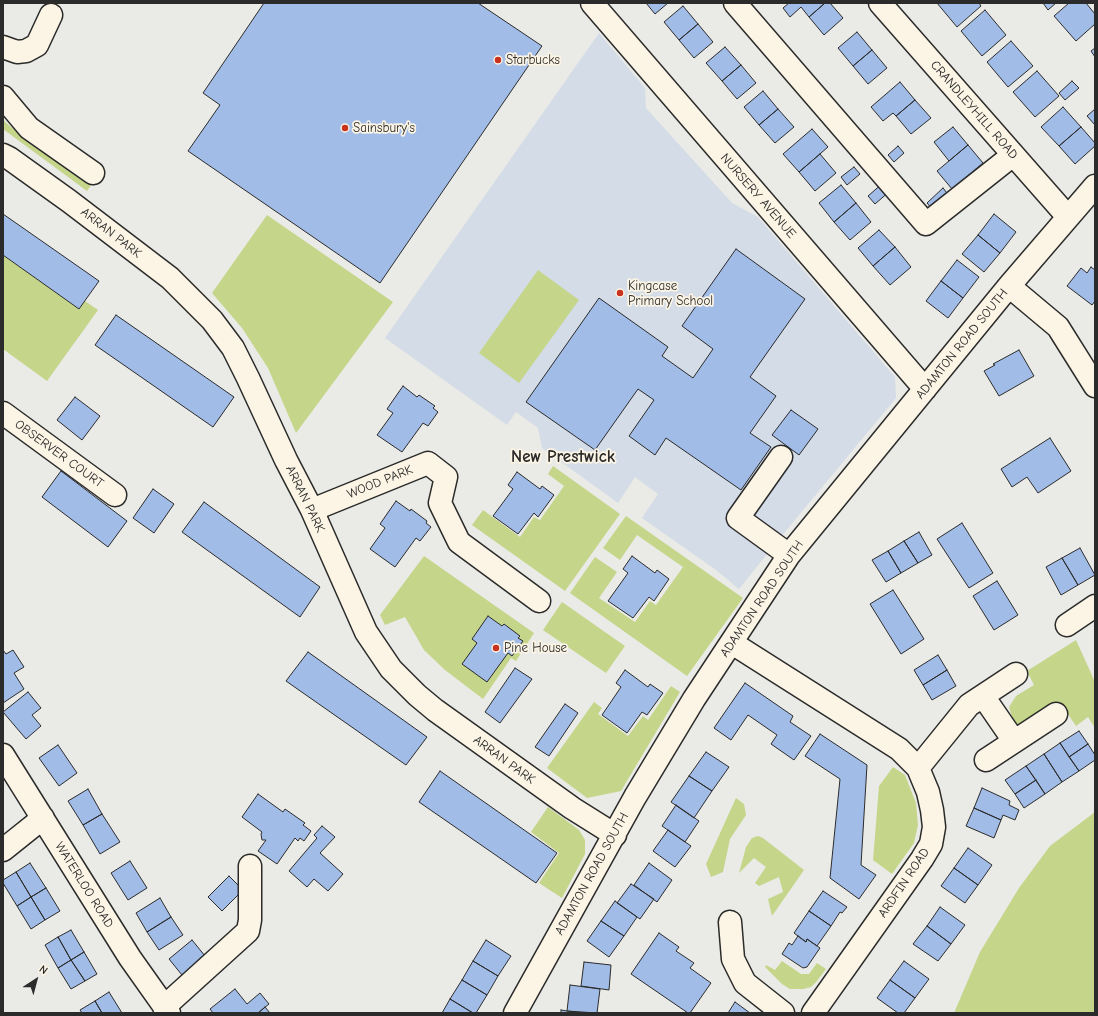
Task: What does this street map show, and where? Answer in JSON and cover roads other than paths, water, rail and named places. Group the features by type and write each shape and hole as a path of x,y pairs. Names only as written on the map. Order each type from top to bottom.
{"street":[{"name":"NURSERY AVENUE","path":"592,3 925,388"},
{"path":"735,3 926,224 1013,155"},
{"name":"CRANDLEYHILL ROAD","path":"880,3 1068,217"},
{"path":"3,46 16,52 26,51 38,45 51,15"},
{"path":"3,97 29,128 93,173"},
{"name":"ARRAN PARK","path":"3,155 69,201 170,278 212,320 236,354 312,510 366,632 391,669 417,695 435,710 565,803 615,835"},
{"name":"ADAMTON ROAD SOUTH","path":"515,1013 635,797 694,699 789,555 1009,286 1095,186"},
{"path":"1009,286 1058,328 1095,386"},
{"name":"OBSERVER COURT","path":"3,413 115,495"},
{"path":"781,457 738,518 789,555"},
{"name":"WOOD PARK","path":"312,510 428,463 446,477 440,502 459,542 539,601"},
{"path":"1067,625 1095,606"},
{"name":"ARDFIN ROAD","path":"732,643 899,749 918,768 928,792 932,810 934,827 931,844 922,859 813,1013"},
{"path":"918,768 969,705 1016,674"},
{"path":"983,696 1014,741"},
{"path":"986,760 1056,714"},
{"name":"WATERLOO ROAD","path":"3,755 130,958 167,1010"},
{"path":"3,850 43,818"},
{"path":"167,1010 248,931 250,920 250,866"},
{"path":"730,922 732,959 745,983 783,1013"}],"place":[{"name":"Starbucks","path":"498,60"},
{"name":"Sainsbury's","path":"345,128"},
{"name":"Kingcase Primary School","path":"620,293"},
{"name":"Pine House","path":"496,648"}],"district":[{"name":"New Prestwick","path":"563,457"}]}
